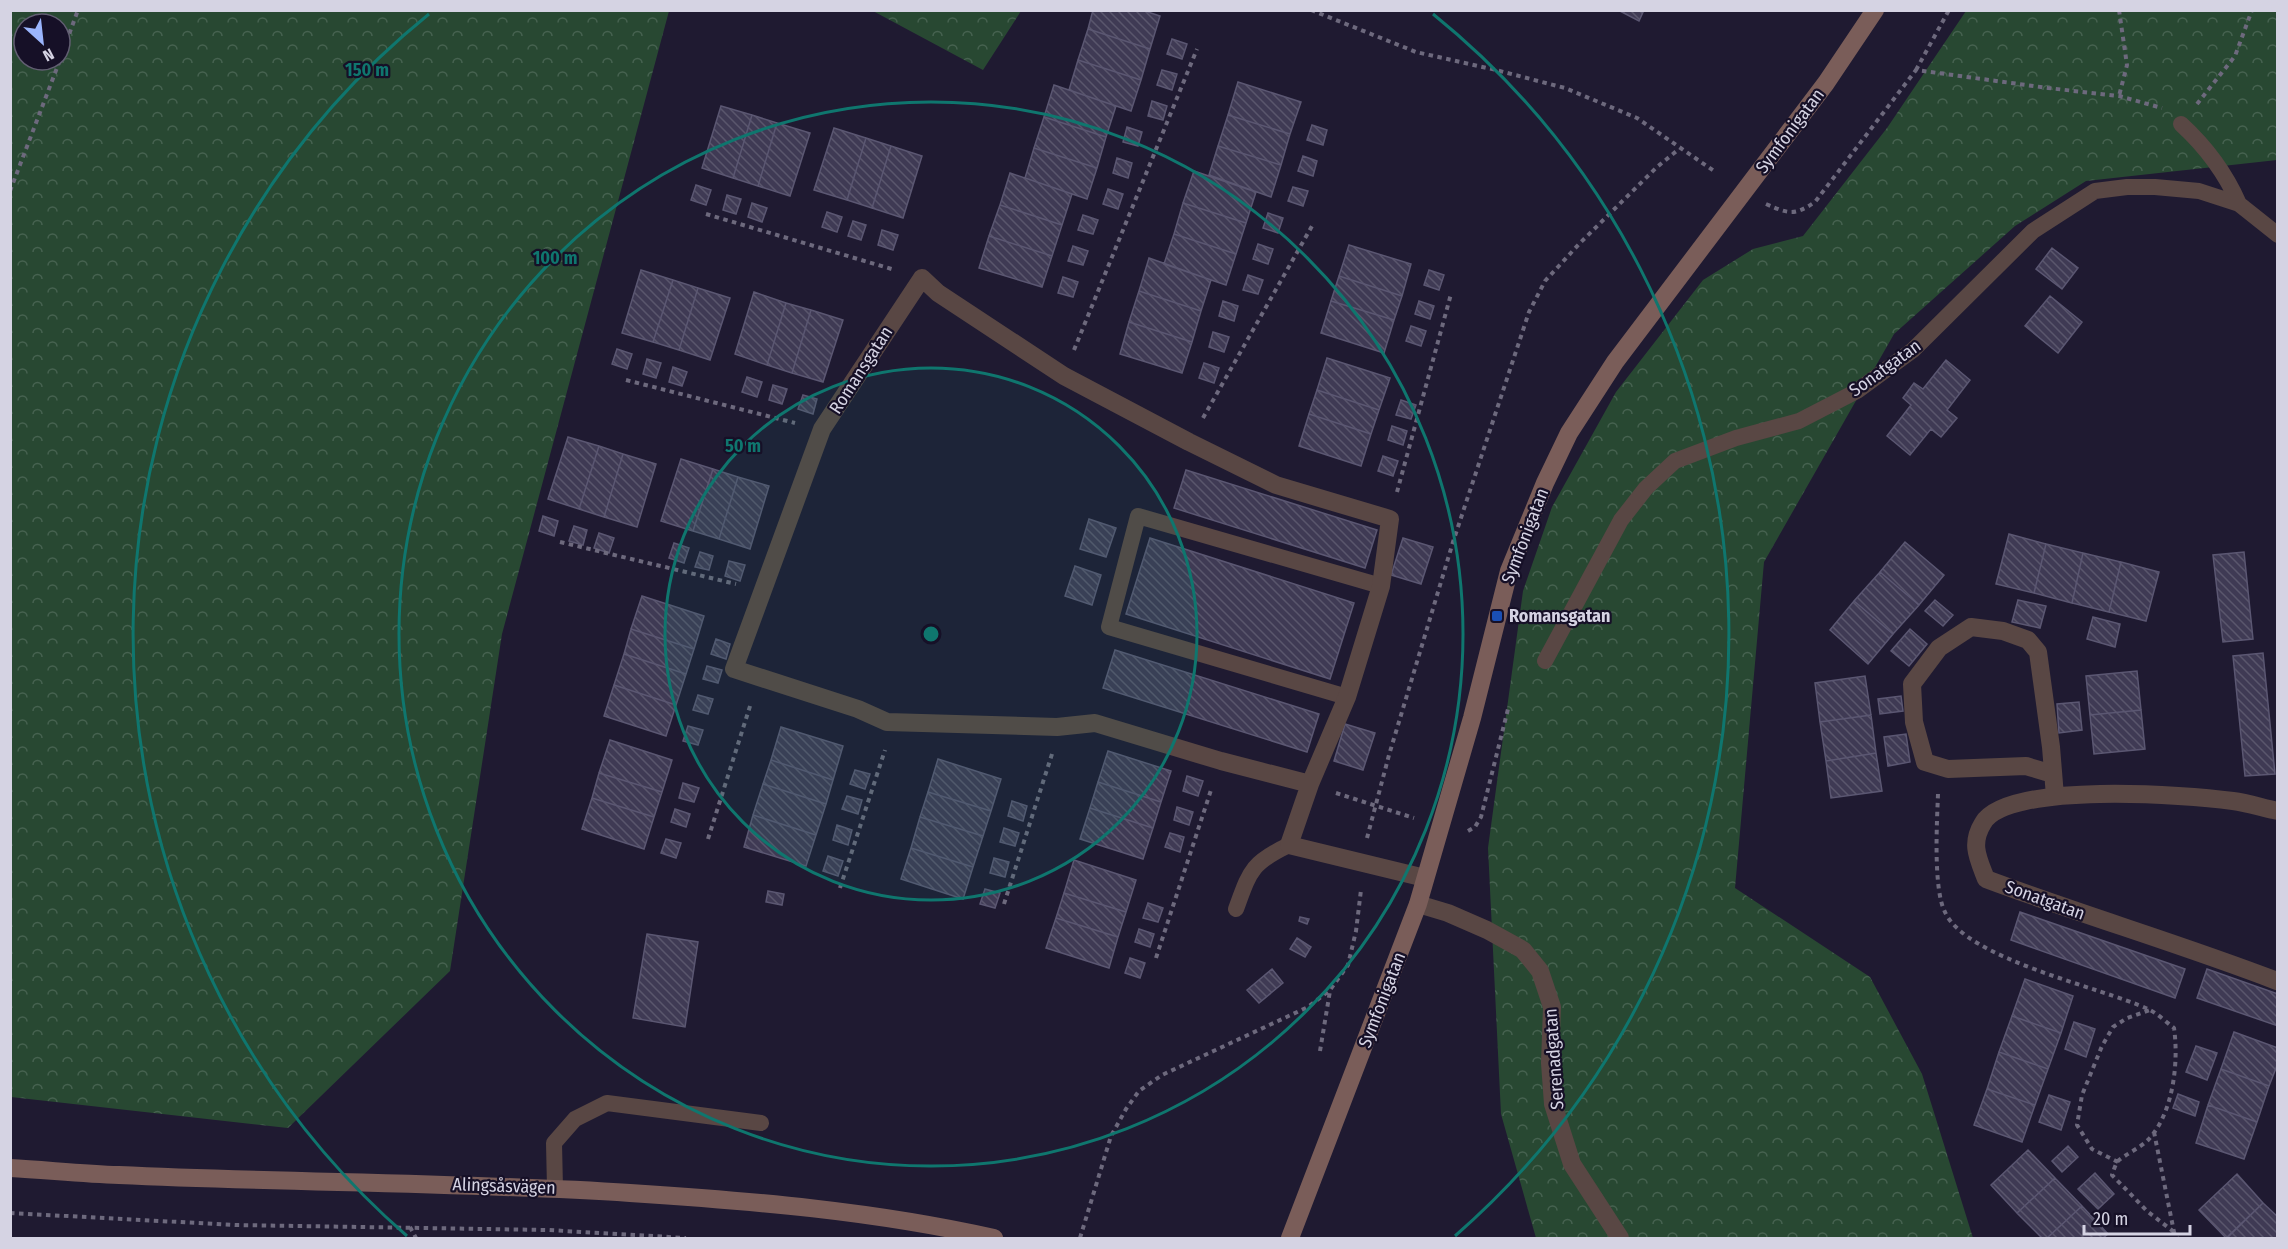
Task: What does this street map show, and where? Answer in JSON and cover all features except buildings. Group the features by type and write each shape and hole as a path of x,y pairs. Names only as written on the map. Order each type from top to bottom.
{"street":[{"name":"Symfonigatan","path":"1290,1239 1418,904 1472,718 1509,571 1545,483 1569,433 1616,362 1826,83 1875,10"},
{"path":"922,278 938,293 1064,376 1190,442 1276,485 1390,519 1381,586 1347,697 1310,784 1289,844 1425,878"},
{"name":"Romansgatan","path":"922,278 822,429 734,669 858,709 887,722 1058,726 1095,723 1221,761 1310,784"},
{"path":"2053,774 2026,766 1948,769 1925,762 1914,722 1912,684 1939,648 1971,627 2002,631 2028,640 2038,652 2053,774 2055,796"},
{"name":"Sonatgatan","path":"2277,811 2233,801 2133,793 2055,796 2005,805 1983,821 1975,848 1986,879 2072,911 2221,959 2277,981"},
{"name":"Serenadgatan","path":"1418,904 1448,913 1487,930 1523,950 1540,971 1552,1007 1550,1063 1553,1104 1572,1164 1620,1239"},
{"name":"Alingsåsvägen","path":"10,1168 119,1175 555,1188 804,1206 937,1225 994,1239"}],"lane":[{"path":"2181,124 2194,136 2230,184 2240,204"},
{"name":"Sonatgatan","path":"1545,661 1621,520 1646,488 1675,461 1736,438 1799,421 1857,391 1913,350 2033,231 2095,191 2127,187 2155,187 2199,191 2240,204 2277,235"},
{"path":"1347,697 1110,627 1138,516 1381,586"},
{"path":"1236,909 1250,873 1268,855 1289,844"},
{"path":"555,1188 554,1143 575,1119 607,1103 761,1123"}],"path":[{"path":"72,26 78,10"},
{"path":"1311,10 1416,52 1565,88 1636,118 1714,171"},
{"path":"1766,204 1788,214 1804,209 1815,202 1916,70 1949,10"},
{"path":"2119,10 2127,65 2120,96"},
{"path":"1916,70 2120,96 2162,109 2181,124 2235,56 2252,10"},
{"path":"1064,376 1197,49"},
{"path":"10,191 55,72"},
{"path":"1080,1239 1111,1136 1138,1091 1162,1075 1308,1007 1330,990 1348,965 1356,931 1364,863 1375,807 1453,542 1529,312 1545,281 1657,167 1679,149"},
{"path":"706,213 922,278"},
{"path":"1190,442 1312,226"},
{"path":"1390,519 1451,294"},
{"path":"626,380 822,429"},
{"path":"560,543 763,591"},
{"path":"708,839 760,677"},
{"path":"840,888 886,747 887,722"},
{"path":"1004,904 1051,756 1058,726"},
{"path":"1156,958 1221,761"},
{"path":"1939,766 1937,830 1939,891 1944,911 1952,924 1976,944 2150,1010 2174,1028 2177,1048 2175,1072 2164,1119 2148,1140 2118,1162 2112,1175 2147,1211 2174,1232"},
{"path":"1310,784 1375,807 1440,825"},
{"path":"1320,1051 1330,990"},
{"path":"2118,1162 2092,1149 2077,1125 2082,1095 2102,1046 2113,1027 2127,1018 2150,1010"},
{"path":"2154,1132 2177,1239"},
{"path":"10,1213 235,1225 548,1230 686,1239"},
{"path":"410,1227 416,1239"}],"green space":[{"path":"11,10 669,11 502,634 450,971 288,1128 11,1097"},
{"path":"1021,10 983,70 873,11"},
{"path":"1966,11 2277,11 2277,160 2086,181 2015,226 1894,334 1764,562 1735,888 1870,977 1922,1074 1973,1238 1536,1238 1501,1114 1488,848 1523,591 1552,507 1616,392 1703,280 1753,249 1803,236 1887,128"}],"place":[{"name":"Romansgatan","path":"1497,616"}]}
